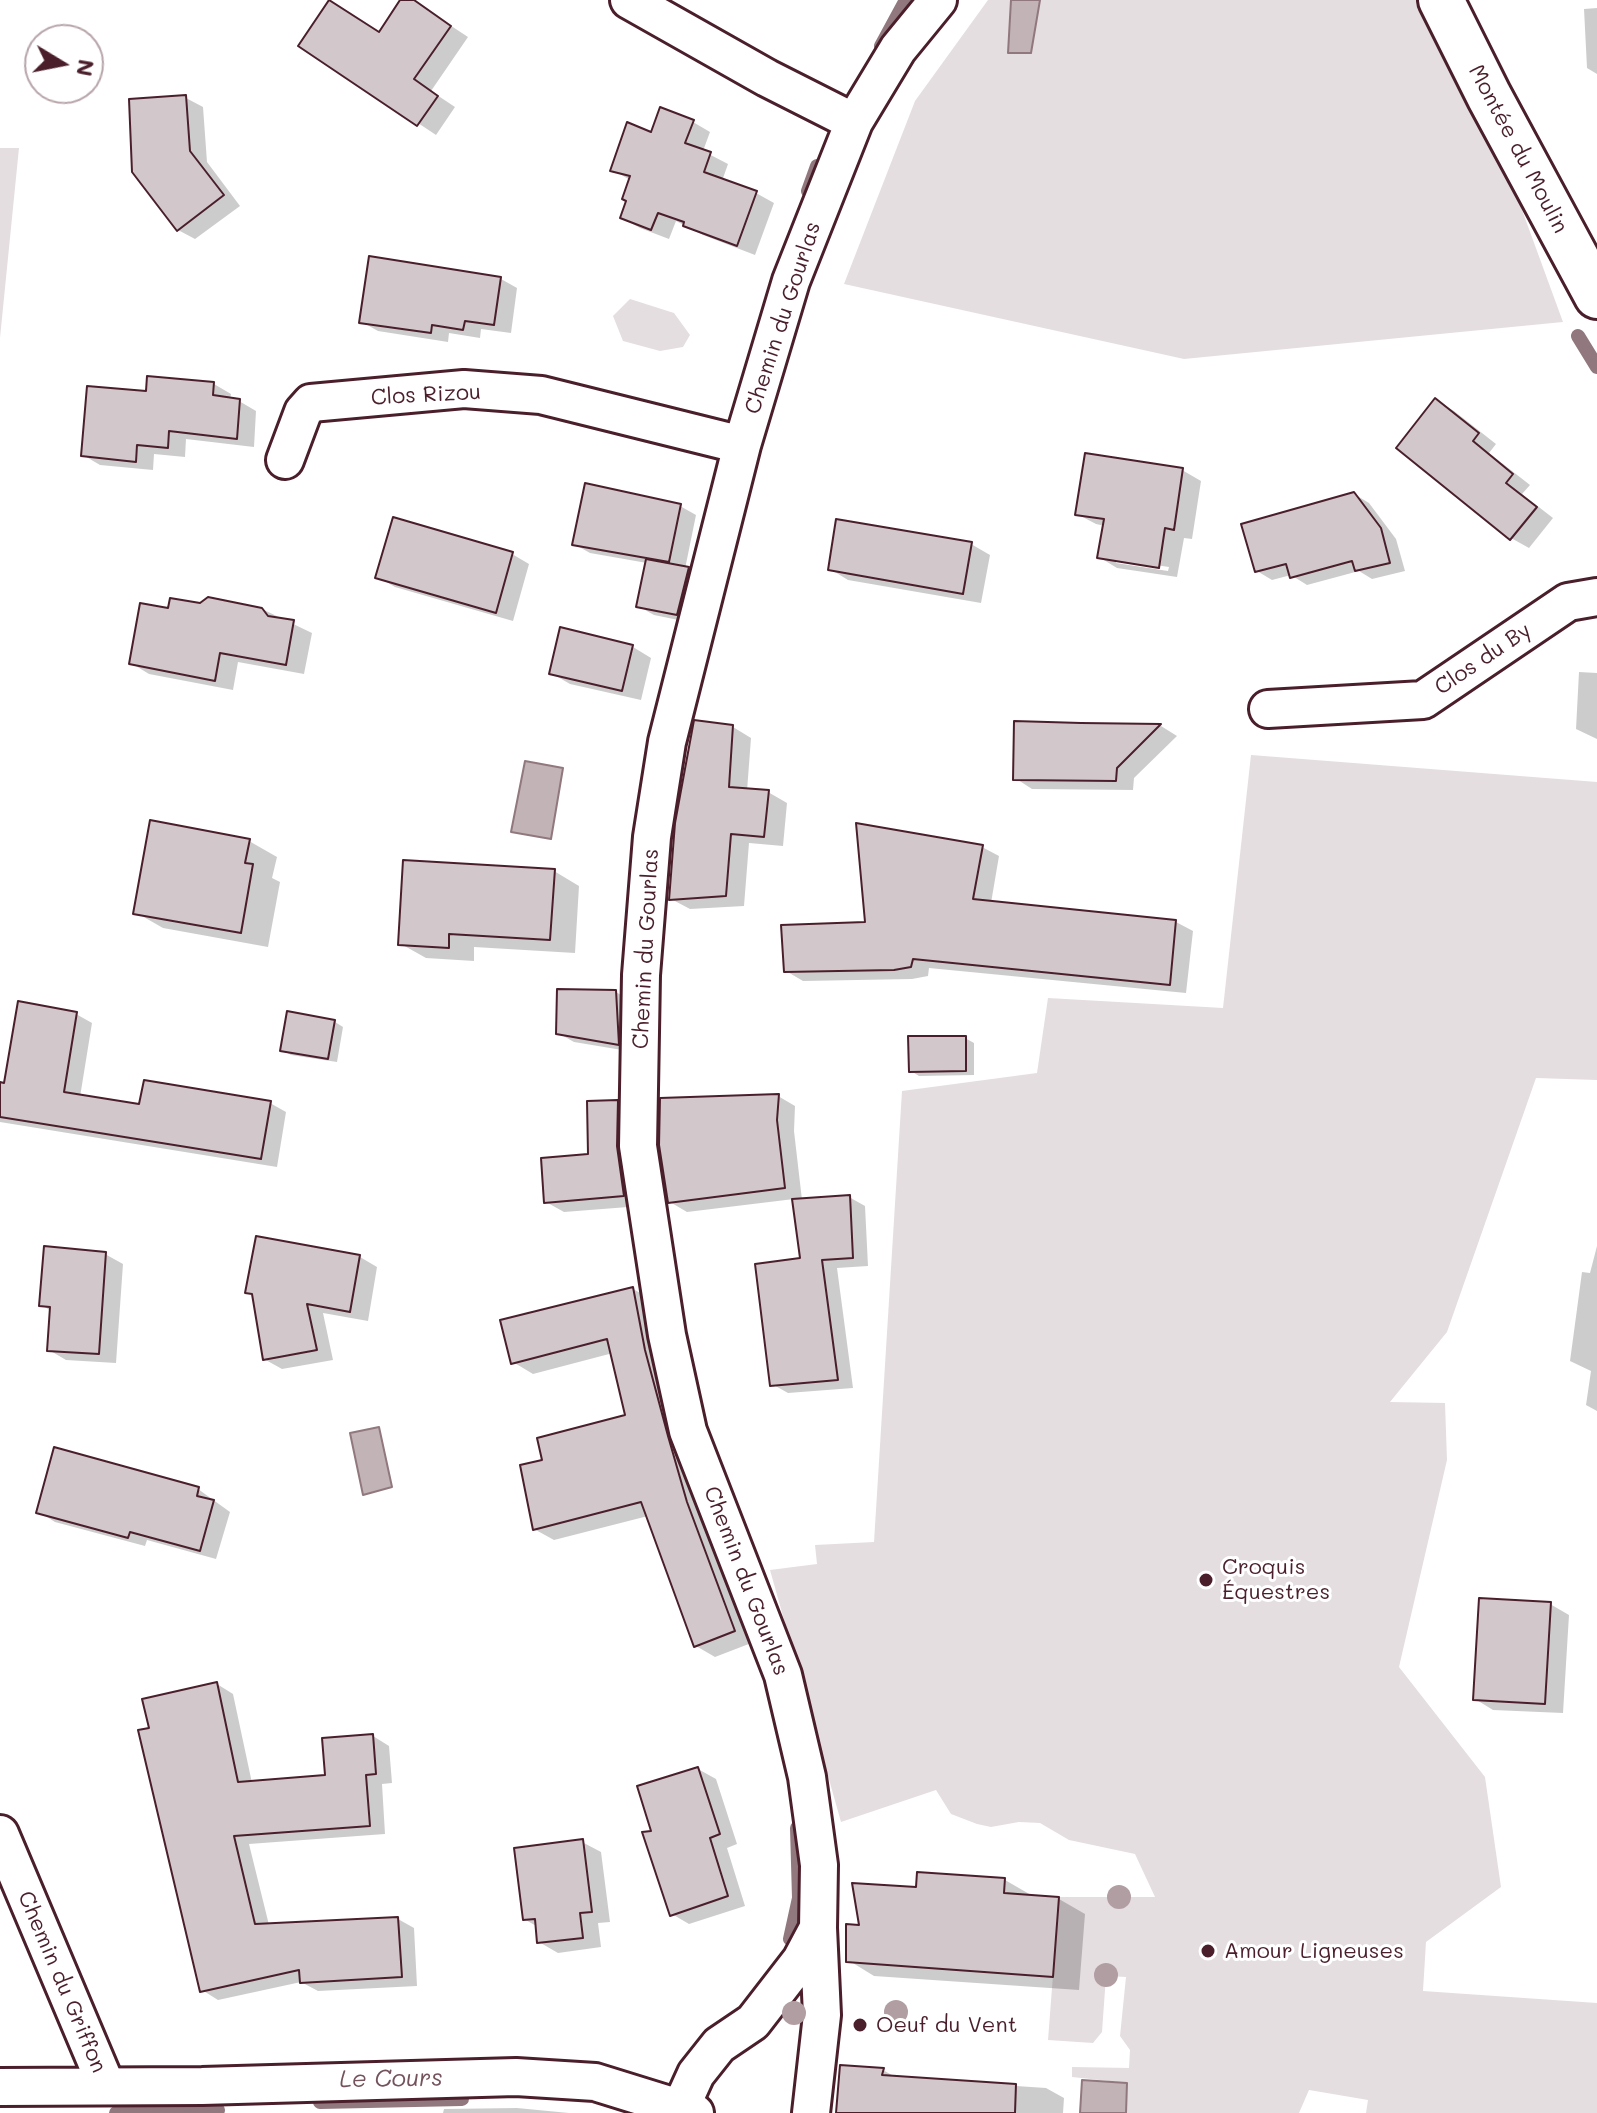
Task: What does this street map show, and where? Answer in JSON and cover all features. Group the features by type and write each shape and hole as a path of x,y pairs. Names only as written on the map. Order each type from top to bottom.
{"street":[{"path":"629,0 767,78 854,122"},
{"name":"Chemin du Gourlas","path":"811,2113 822,2015 819,1865 807,1777 783,1675 688,1431 667,1335 638,1146 641,975 652,837 667,742 742,445 791,281 854,122 898,49 938,0"},
{"name":"Montée du Moulin","path":"1441,0 1597,296"},
{"name":"Clos Rizou","path":"285,460 303,412 311,403 464,389 541,395 742,445"},
{"name":"Clos du By","path":"1268,709 1423,700 1568,602 1597,597"},
{"name":"Chemin du Griffon","path":"0,1834 106,2085"},
{"name":"Chemin du Gourlas","path":"688,2110 696,2074 719,2045 753,2022 801,1960 818,1928"},
{"path":"0,2087 202,2086 516,2077 595,2082 688,2110"}],"shaded area":[{"path":"988,0 1425,0 1503,158 1563,322 1184,359 844,284 915,101"},
{"path":"1011,0 1040,0 1031,53 1008,53"},
{"path":"0,148 19,148 0,338"},
{"path":"630,299 674,313 690,335 683,347 660,351 623,341 613,316"},
{"path":"1251,755 1597,782 1597,1080 1536,1078 1447,1332 1390,1402 1445,1403 1447,1460 1399,1667 1485,1777 1501,1887 1426,1942 1423,1991 1597,2003 1597,2113 1366,2113 1368,2100 1309,2090 1299,2113 1126,2113 1127,2083 1072,2077 1072,2067 1129,2068 1130,2050 1120,2036 1126,1977 1106,1976 1102,2032 1093,2043 1048,2040 1059,1897 1155,1897 1135,1854 1069,1840 1040,1823 1019,1822 991,1827 977,1824 951,1814 936,1790 841,1822 770,1570 817,1564 815,1545 874,1542 902,1091 1037,1073 1048,998 1223,1008"},
{"path":"525,761 563,768 551,839 511,832"},
{"path":"379,1427 392,1487 363,1495 350,1433"},
{"path":"1082,2080 1127,2083 1126,2113 1080,2113"}],"building":[{"path":"329,0 379,32 400,0 414,0 451,26 414,79 438,96 417,126 298,46"},
{"path":"186,95 190,151 224,195 177,231 132,172 129,99"},
{"path":"660,107 694,120 685,143 711,152 704,172 757,191 737,246 658,213 651,230 620,218 626,201 622,199 630,176 610,171 627,122 651,132"},
{"path":"369,256 501,277 494,325 465,321 463,330 432,325 431,333 359,323"},
{"path":"147,376 214,382 213,395 240,399 237,439 169,431 168,448 137,445 136,462 81,456 87,386 146,391"},
{"path":"1435,398 1479,433 1473,441 1513,474 1506,483 1537,507 1510,540 1396,448"},
{"path":"1085,453 1183,468 1174,530 1165,528 1159,568 1097,558 1104,519 1075,515"},
{"path":"585,483 681,504 669,562 572,545"},
{"path":"1354,492 1381,528 1390,563 1355,571 1352,561 1290,578 1286,564 1255,572 1241,524"},
{"path":"393,517 513,552 496,613 375,578"},
{"path":"836,519 972,542 963,594 828,570"},
{"path":"646,559 689,567 677,615 636,607"},
{"path":"208,597 262,608 268,616 294,620 286,665 220,653 215,681 129,664 140,603 168,608 170,598 200,603"},
{"path":"560,627 633,645 622,691 549,674"},
{"path":"694,720 733,725 729,787 769,790 764,837 731,834 726,896 669,900 675,823"},
{"path":"1014,721 1161,724 1117,768 1116,781 1013,780"},
{"path":"150,820 250,839 245,863 253,864 241,933 133,914"},
{"path":"856,823 983,845 973,899 1176,920 1170,985 913,959 911,967 894,970 784,972 781,925 865,922"},
{"path":"403,860 555,869 550,940 449,934 449,948 398,945"},
{"path":"557,989 616,990 619,1045 556,1034"},
{"path":"18,1001 77,1012 64,1092 139,1104 144,1080 271,1101 261,1159 0,1117 0,1082 4,1083"},
{"path":"287,1011 335,1020 328,1059 280,1051"},
{"path":"908,1036 966,1036 966,1071 909,1072"},
{"path":"779,1094 777,1120 785,1188 668,1203 659,1145 660,1098"},
{"path":"618,1100 617,1146 624,1196 544,1203 541,1158 588,1154 587,1101"},
{"path":"850,1195 853,1258 822,1260 838,1380 770,1386 755,1264 800,1258 792,1199"},
{"path":"256,1236 360,1255 350,1312 307,1304 317,1350 263,1360 252,1294 245,1293"},
{"path":"44,1246 106,1252 99,1354 47,1351 50,1307 39,1306"},
{"path":"633,1287 645,1350 687,1502 735,1631 694,1647 641,1502 533,1530 520,1465 542,1460 537,1438 625,1415 607,1339 511,1364 500,1320"},
{"path":"54,1447 199,1487 197,1496 214,1500 200,1551 130,1532 128,1538 36,1513"},
{"path":"1479,1598 1551,1602 1545,1704 1473,1700"},
{"path":"217,1682 238,1782 325,1775 322,1738 373,1734 376,1774 366,1775 370,1826 234,1836 255,1924 398,1917 402,1977 300,1983 299,1970 200,1992 138,1730 149,1728 142,1699"},
{"path":"698,1767 720,1834 710,1838 728,1896 670,1916 642,1832 651,1831 637,1786"},
{"path":"583,1839 592,1912 580,1913 583,1938 537,1943 535,1919 523,1920 514,1848"},
{"path":"917,1872 1005,1878 1004,1893 1059,1897 1053,1977 846,1962 846,1924 859,1925 852,1883 916,1887"},
{"path":"840,2065 884,2068 882,2075 1016,2084 1015,2113 836,2113"}],"waterway":[{"path":"881,46 906,0"},
{"path":"808,191 817,166"},
{"path":"1578,336 1597,367"},
{"path":"790,1939 799,1898 797,1828"},
{"name":"Le Cours","path":"320,2102 462,2099"},
{"name":"Le Cours","path":"116,2113 218,2110"}],"place":[{"name":"Croquis Équestres","path":"1206,1580"},
{"name":"Amour Ligneuses","path":"1208,1951"},
{"name":"Oeuf du Vent","path":"860,2025"}]}
